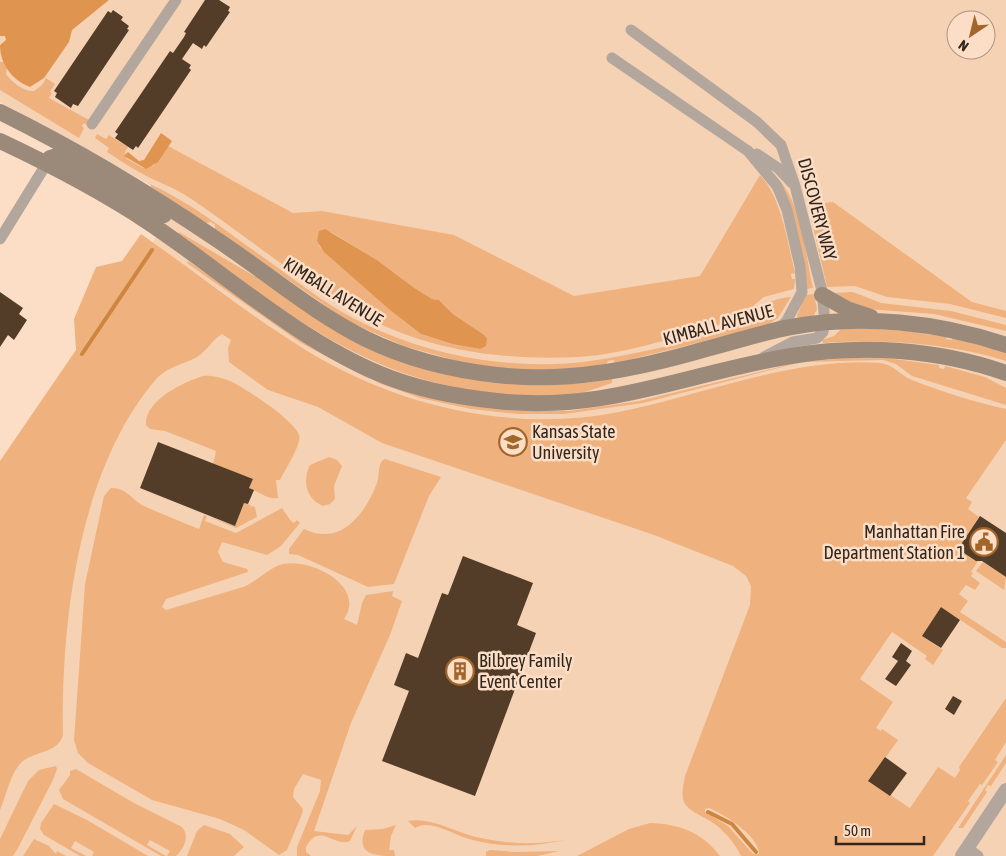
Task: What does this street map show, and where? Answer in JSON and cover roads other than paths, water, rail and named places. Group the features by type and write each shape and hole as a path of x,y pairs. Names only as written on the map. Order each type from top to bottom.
{"main road":[{"name":"KIMBALL AVENUE","path":"0,112 101,166 216,238 303,300 367,339 400,353 462,370 545,378 612,372 790,327 885,321 947,328 1006,345"},
{"path":"0,141 47,163 147,221 320,342 382,375 430,390 510,402 587,402 666,386 752,363 816,352 890,350 936,355 977,363 1006,373"},
{"path":"47,163 50,158 56,156 63,158 140,204 216,238"},
{"path":"822,295 850,310 885,321"}],"street":[{"path":"92,124 176,0"},
{"name":"DISCOVERY WAY","path":"630,30 757,122 781,145 795,186 822,295 825,324"},
{"name":"DISCOVERY WAY","path":"612,58 748,151 777,186 787,210 800,266 802,292 800,299 786,322 772,332"},
{"path":"748,151 762,156 778,168 795,186"},
{"path":"0,238 47,163"},
{"path":"752,363 793,342 817,338 823,332 825,324"},
{"path":"969,853 1006,790"}],"waterway":[{"path":"82,354 152,250"},
{"path":"708,812 732,824 756,852"}],"place":[{"name":"Kansas State University","path":"513,442"},
{"name":"Manhattan Fire Department Station 1","path":"984,542"},
{"name":"Bilbrey Family Event Center","path":"460,671"}]}
